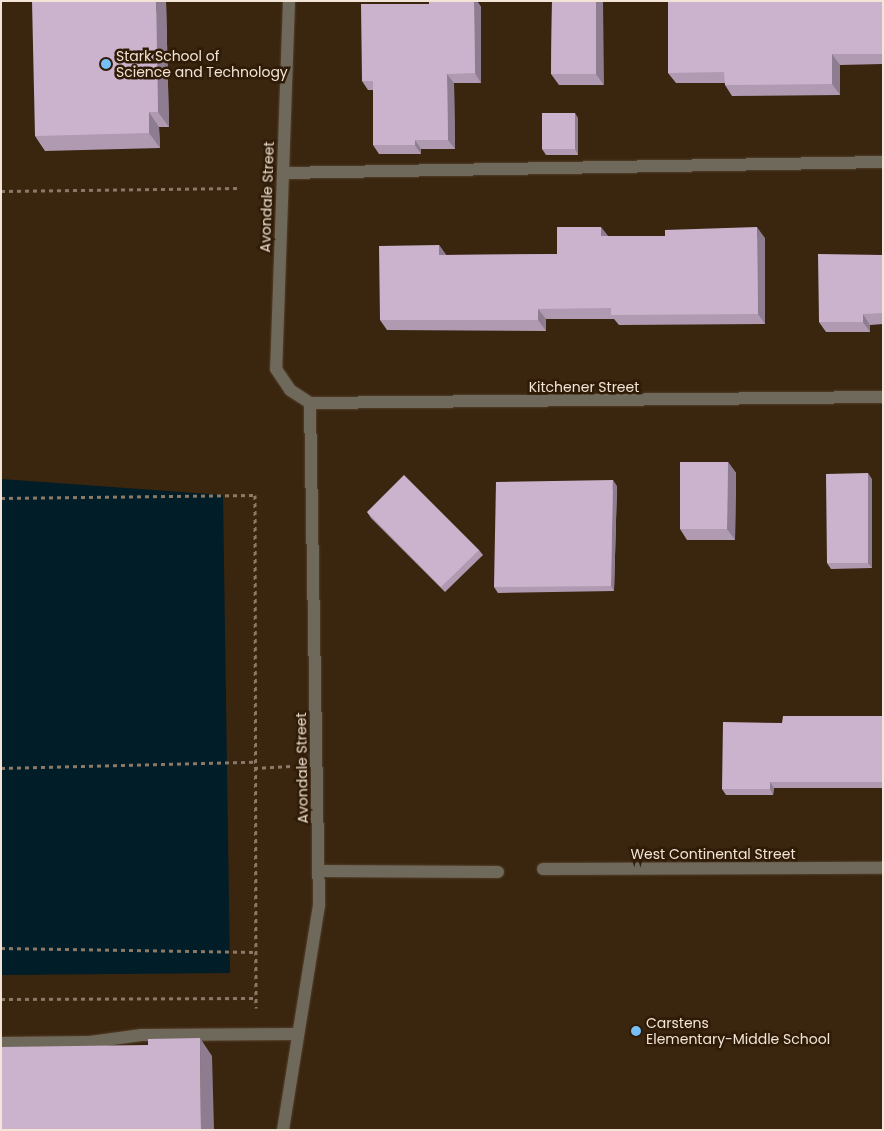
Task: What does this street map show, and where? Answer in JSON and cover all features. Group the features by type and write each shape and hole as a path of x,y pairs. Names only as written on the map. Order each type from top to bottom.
{"street":[{"name":"Avondale Street","path":"283,1130 296,1034 319,905 310,403 290,390 276,369 290,1"},
{"path":"283,173 883,162"},
{"name":"Kitchener Street","path":"310,403 883,397"},
{"name":"West Continental Street","path":"543,869 883,868"},
{"path":"319,871 498,872"},
{"path":"1,1044 90,1042 142,1035 296,1034"}],"path":[{"path":"1,191 240,188"},
{"path":"1,498 255,495 254,768 256,1034"},
{"path":"1,768 254,762"},
{"path":"254,768 317,766"},
{"path":"1,948 256,952"},
{"path":"1,999 256,998"}],"water":[{"path":"1,479 223,495 230,973 1,975"}],"building":[{"name":"Stark School of Science and Technology","path":"32,1 156,1 158,112 149,112 149,133 35,136"},
{"path":"429,1 474,1 475,73 447,74 448,140 415,140 415,145 373,145 373,81 362,81 361,4 429,4"},
{"path":"552,1 596,1 596,74 551,74"},
{"path":"668,1 883,1 883,54 832,54 832,84 725,85 724,72 668,73"},
{"path":"542,113 575,113 575,149 542,149"},
{"path":"557,227 601,227 601,236 665,236 665,230 757,227 758,314 611,315 611,308 538,309 538,320 380,320 379,246 439,245 439,255 557,254"},
{"path":"818,254 883,255 883,313 863,314 863,322 819,322"},
{"path":"680,462 728,462 727,529 680,529"},
{"path":"868,473 868,563 827,563 826,474"},
{"path":"404,475 479,550 441,587 367,512"},
{"path":"613,480 611,586 494,587 496,482"},
{"path":"783,716 883,716 883,782 770,782 770,789 722,789 723,722 782,723"},
{"path":"200,1038 201,1130 1,1130 1,1047 148,1045 148,1039"}],"place":[{"name":"Stark School of Science and Technology","path":"106,64"},
{"name":"Carstens Elementary-Middle School","path":"636,1031"}]}
